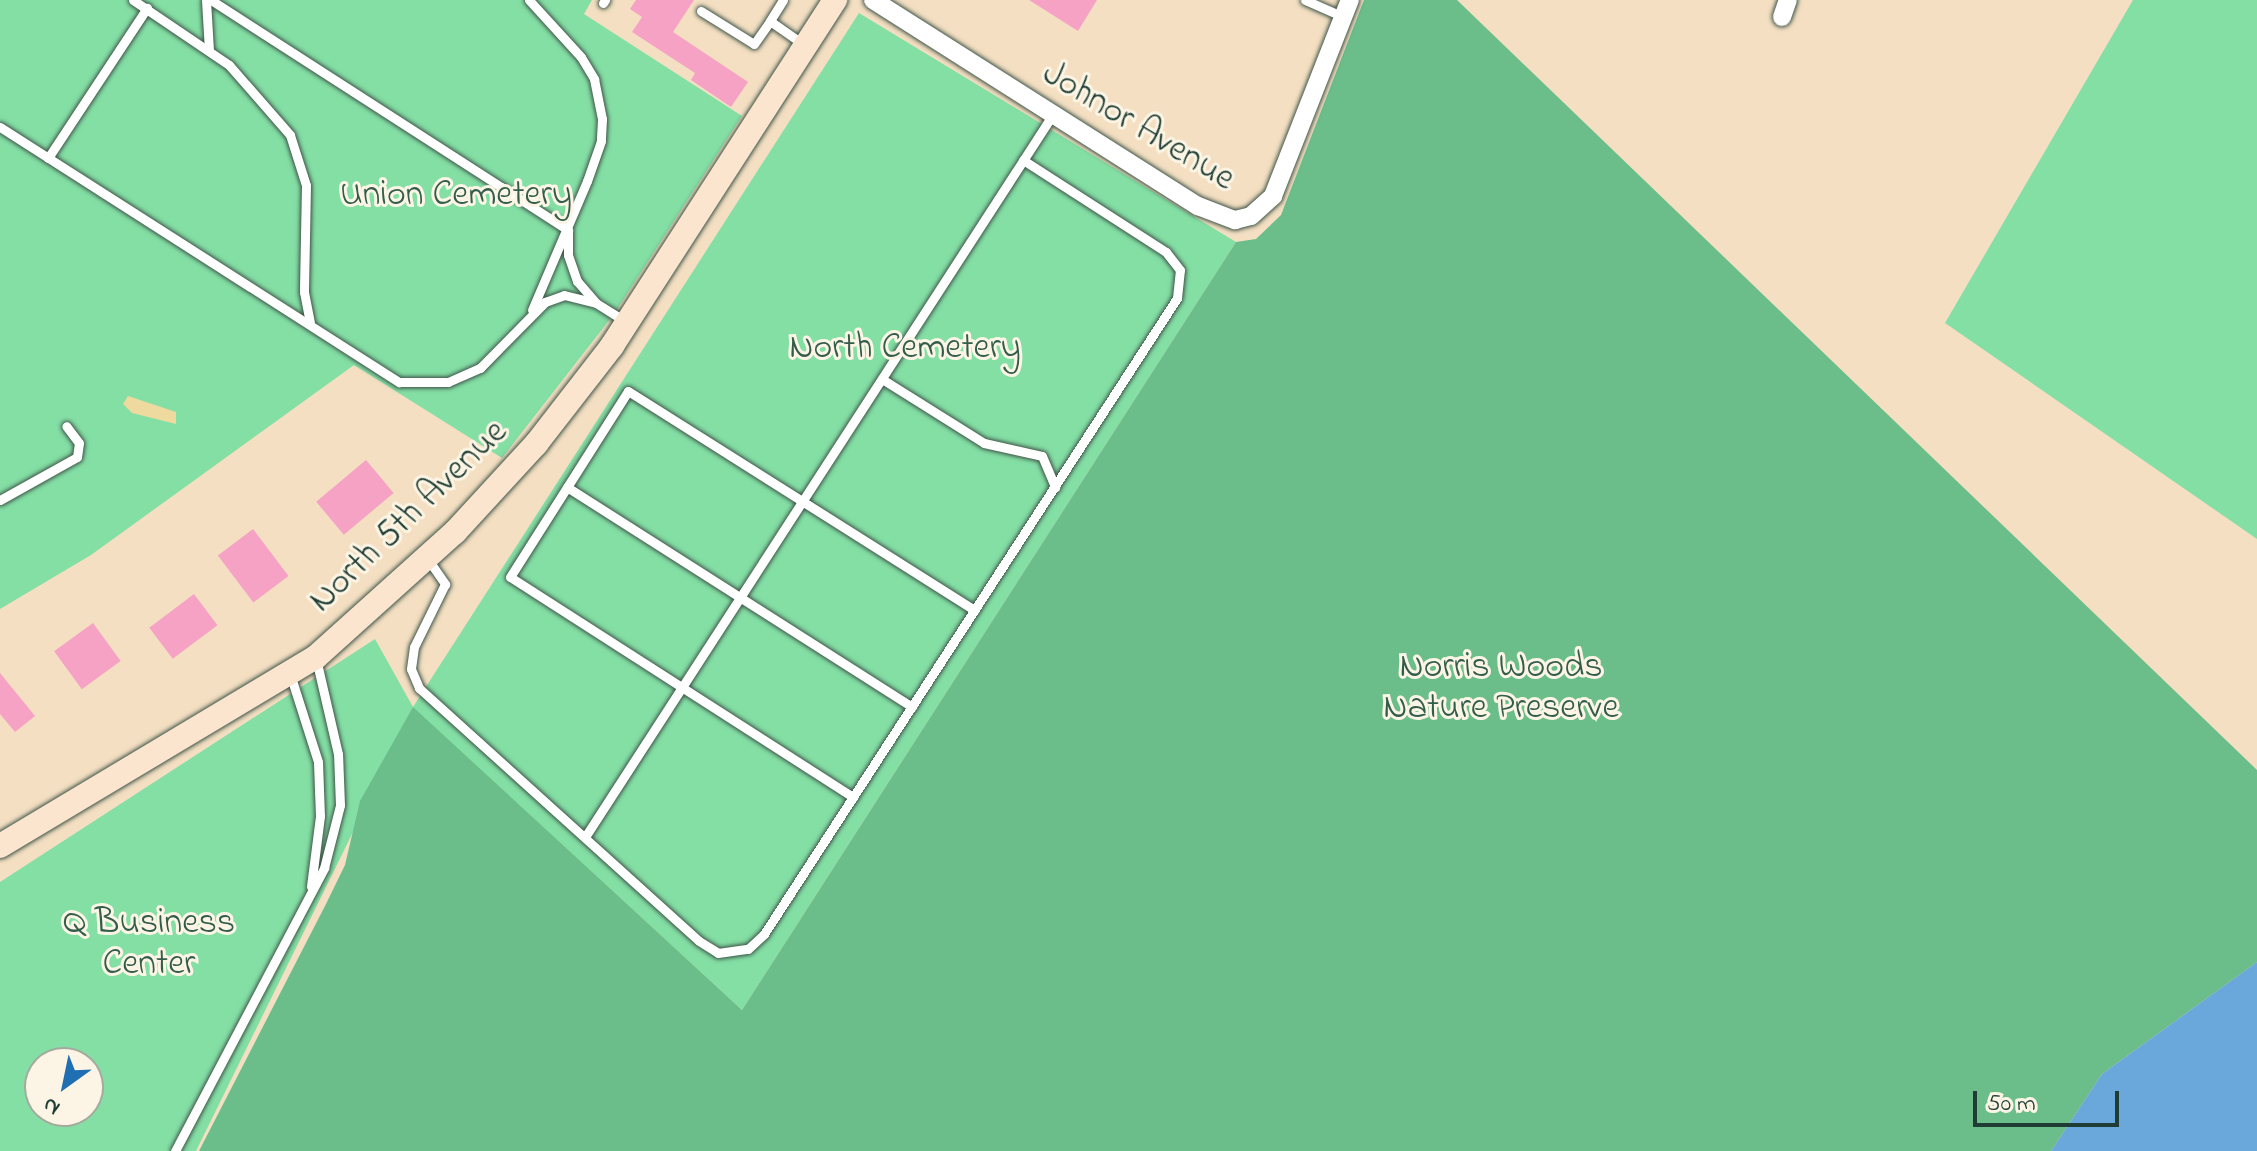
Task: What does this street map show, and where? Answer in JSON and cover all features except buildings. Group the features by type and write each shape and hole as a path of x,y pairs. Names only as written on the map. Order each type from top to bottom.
{"main road":[{"name":"North 5th Avenue","path":"0,846 316,657 427,558 536,444 627,322 835,0"}],"street":[{"name":"Johnor Avenue","path":"873,0 1218,217 1251,216 1264,208 1280,181 1347,9"}],"lane":[{"path":"133,0 209,50 279,118 303,166 304,292 310,322"},
{"path":"208,0 209,50"},
{"path":"208,0 568,230"},
{"path":"0,127 310,322 333,344 383,376 432,384 480,368 532,310 568,230 601,141 599,98 574,46 529,0"},
{"path":"701,11 754,44 783,0"},
{"path":"1305,0 1347,9"},
{"path":"48,158 147,8"},
{"path":"770,21 806,46"},
{"path":"585,837 1053,114"},
{"path":"427,558 443,578 445,590 414,647 414,680 699,941 718,953 739,954 764,934 1171,310 1180,270 1166,252 1023,160"},
{"path":"568,230 571,266 596,303"},
{"path":"532,310 564,295 596,303 627,322"},
{"path":"882,379 984,443 1042,456 1055,487"},
{"path":"853,797 510,577 628,391 975,610"},
{"path":"0,500 77,457 79,443 66,426"},
{"path":"567,487 912,707"},
{"path":"175,1151 324,868 340,805 338,754 316,657"},
{"path":"290,673 318,762 320,816 310,894"}],"green space":[{"name":"Union Cemetery","path":"0,0 592,0 584,14 742,116 614,314 502,458 354,365 91,555 0,609"},
{"name":"Norris Woods Nature Preserve","path":"1364,0 1457,0 2257,770 2257,962 2102,1074 2051,1151 199,1151 345,865 360,801 413,707 742,1010 1236,242 1256,239 1281,215"},
{"path":"2133,0 2257,0 2257,539 1945,323"},
{"name":"North Cemetery","path":"859,13 1236,242 742,1010 413,708 361,801 354,830 196,1151 0,1151 0,882 375,639 413,707"}],"sand":[{"path":"128,396 176,412 176,424 132,413 123,404"}],"water":[{"path":"2257,962 2257,1151 2051,1151 2102,1074"}],"park label":[{"name":"Q Business Center","path":"149,944"}]}
